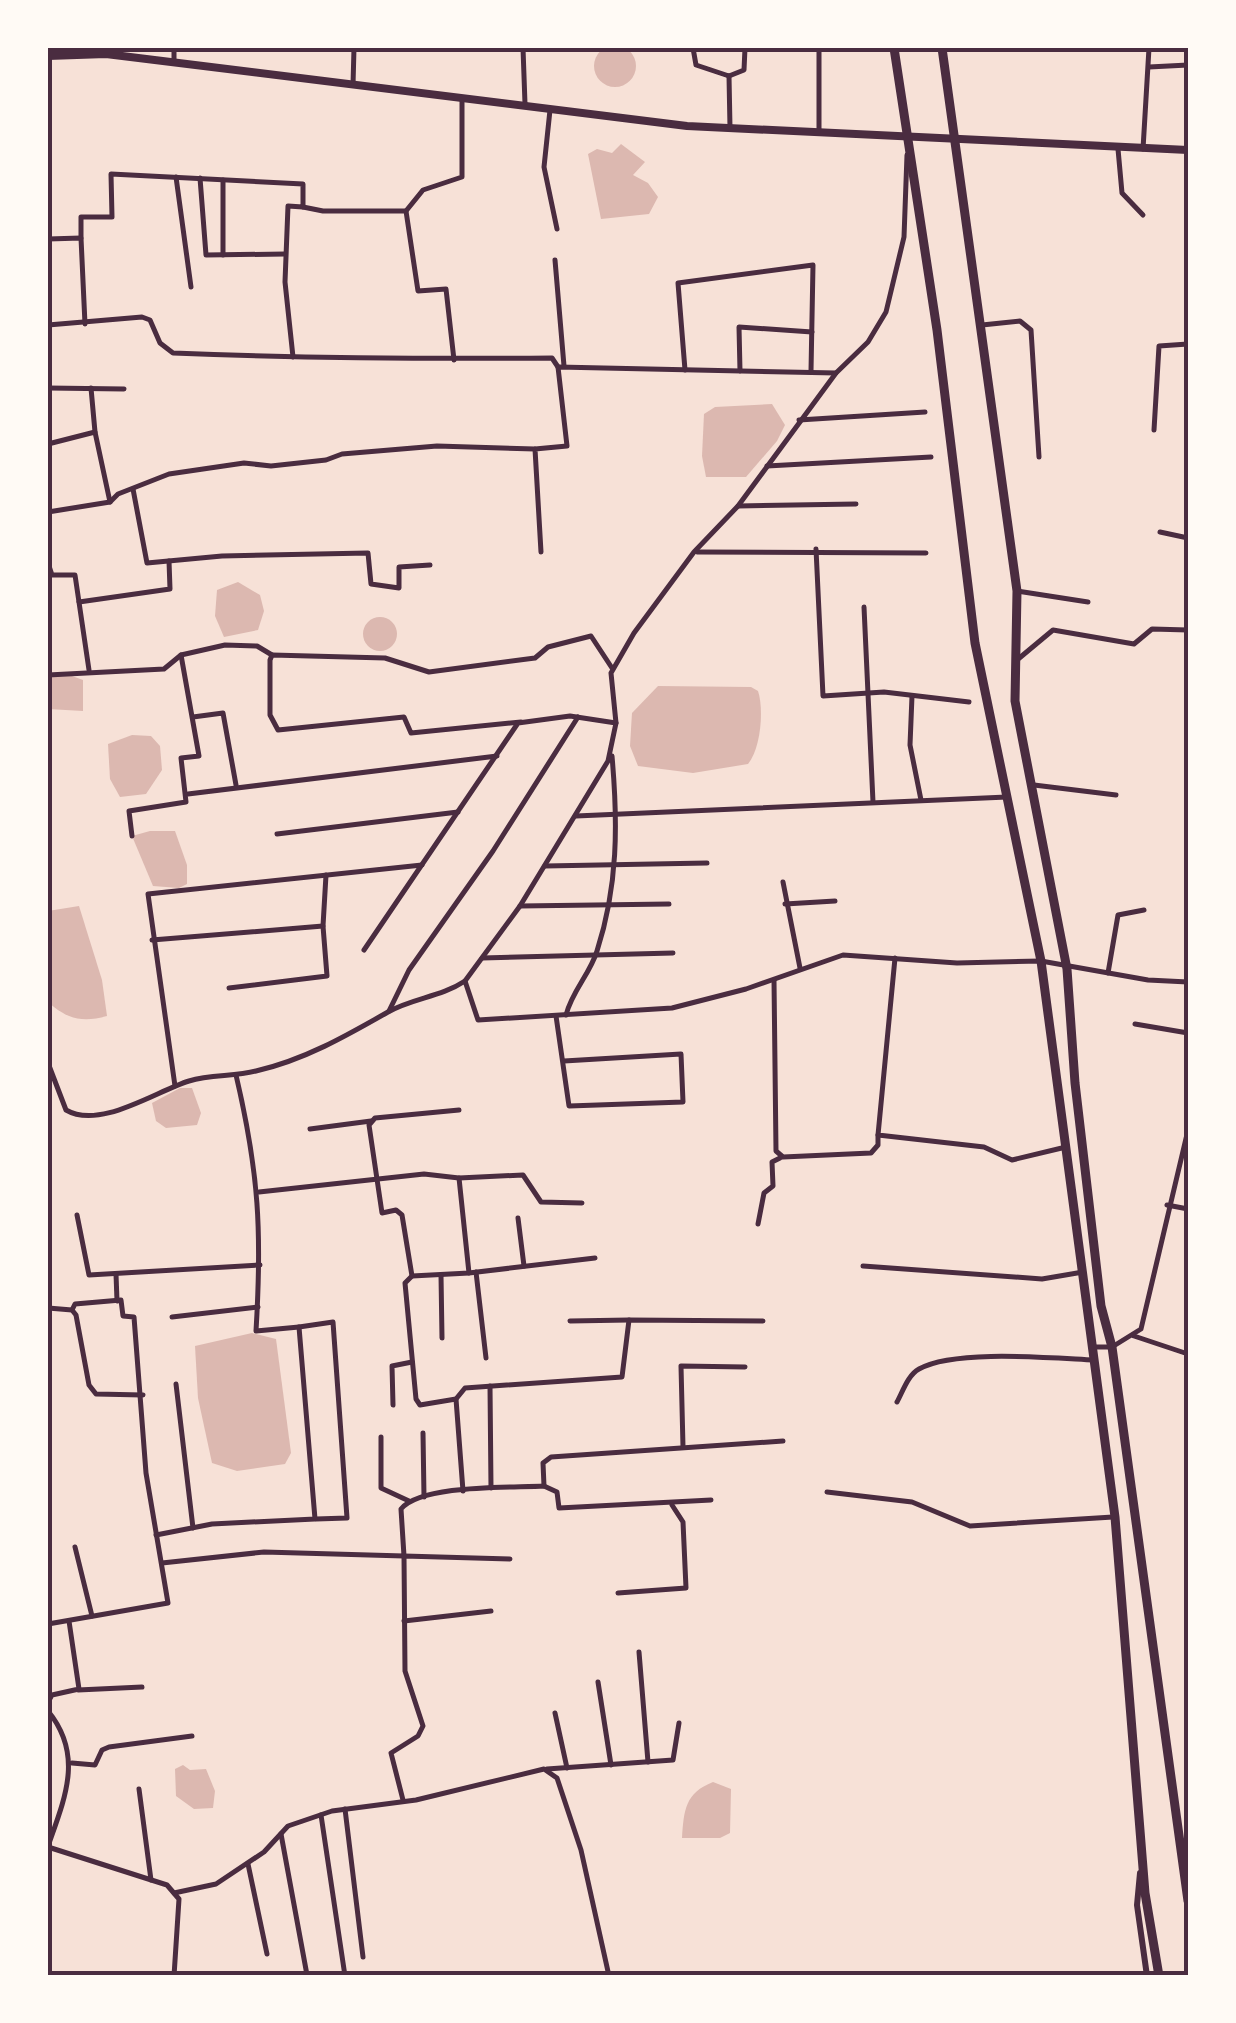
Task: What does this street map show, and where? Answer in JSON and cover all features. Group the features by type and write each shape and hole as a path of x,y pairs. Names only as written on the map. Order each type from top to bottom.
{"highway":[{"path":"894,48 937,330 975,643 1041,961 1115,1516 1142,1849 1158,1976"},
{"path":"942,48 1017,590 1015,701 1067,968 1101,1306 1112,1347 1188,1901"}],"main road":[{"path":"48,56 106,54 550,110 730,128 908,136 954,142 1188,150"}],"street":[{"path":"174,48 174,63"},
{"path":"353,85 354,48"},
{"path":"523,48 525,107"},
{"path":"693,48 696,65 729,76 744,70 745,48"},
{"path":"819,132 820,48"},
{"path":"1143,150 1149,48"},
{"path":"1149,67 1188,64"},
{"path":"729,76 730,128"},
{"path":"454,360 446,290 418,291 406,211 423,190 462,177 462,99"},
{"path":"550,110 544,168 557,228"},
{"path":"612,668 694,552 738,506 836,373 868,342 886,312 898,276 908,136"},
{"path":"1118,149 1122,193 1143,215"},
{"path":"85,324 81,218 112,216 111,174 303,184 303,206"},
{"path":"176,177 191,287"},
{"path":"200,178 206,255 285,254"},
{"path":"223,180 223,255"},
{"path":"293,357 285,254 288,206 323,211 406,211"},
{"path":"48,239 81,238"},
{"path":"48,512 110,502 118,494 169,474 244,462 271,466 436,446 567,446 554,260"},
{"path":"685,370 678,284 814,265 811,371"},
{"path":"48,326 142,317 150,320 160,344 172,353 454,360 552,358 561,367 836,373"},
{"path":"979,326 1020,321 1031,330 1040,457"},
{"path":"740,373 739,327 812,332"},
{"path":"1154,430 1159,346 1188,344"},
{"path":"48,388 124,389"},
{"path":"90,388 110,502"},
{"path":"800,420 925,412"},
{"path":"48,444 95,432"},
{"path":"535,449 541,552"},
{"path":"767,466 931,457"},
{"path":"133,489 147,563 368,553 372,584 399,588 399,567 430,565"},
{"path":"738,506 856,504"},
{"path":"1160,532 1188,538"},
{"path":"694,552 816,549 926,553"},
{"path":"816,549 823,696 868,694 969,702"},
{"path":"79,602 170,589 169,561"},
{"path":"48,563 52,576 75,575 90,671"},
{"path":"1017,590 1088,602"},
{"path":"864,607 873,802"},
{"path":"1014,662 1053,630 1134,644 1152,629 1188,630"},
{"path":"48,675 164,669 181,655 225,644 256,646 272,655 385,658 429,672 535,658 548,647 591,636 612,668 617,864 596,957 573,993 566,1015"},
{"path":"132,836 129,811 186,802 182,758 199,756 181,655"},
{"path":"272,655 268,698 272,726 278,730 404,717 411,733 578,717 616,724"},
{"path":"912,696 910,745 920,800"},
{"path":"192,717 224,713 236,785"},
{"path":"388,1011 410,970 494,851 578,717"},
{"path":"364,950 522,722"},
{"path":"48,1063 62,1104 78,1115 98,1114 208,1075 236,1075 301,1057 363,1030 388,1011 465,981 520,906 612,753"},
{"path":"188,794 236,785 497,756"},
{"path":"1034,785 1116,795"},
{"path":"576,816 1008,797"},
{"path":"277,834 458,812"},
{"path":"545,866 707,863"},
{"path":"174,1086 148,894 422,866"},
{"path":"229,988 327,976 322,926 326,875"},
{"path":"783,882 800,968"},
{"path":"785,904 836,901"},
{"path":"520,906 668,904"},
{"path":"1108,973 1118,915 1144,910"},
{"path":"152,940 322,926"},
{"path":"482,958 674,953"},
{"path":"465,981 478,1020 672,1008 774,980 843,955 958,963 1041,961 1067,968 1188,982"},
{"path":"758,1224 764,1193 773,1186 772,1162 783,1157 871,1154 878,1135 895,958"},
{"path":"774,980 776,1151 783,1157"},
{"path":"556,1016 570,1106 684,1102 681,1054 564,1061"},
{"path":"1135,1024 1188,1033"},
{"path":"156,1535 193,1528 347,1518 334,1322 256,1331 260,1264 258,1192 236,1075"},
{"path":"310,1129 458,1110"},
{"path":"372,1121 382,1213 396,1210 402,1215 412,1276"},
{"path":"1093,1347 1112,1347 1134,1336 1144,1319 1167,1206 1188,1130"},
{"path":"878,1135 984,1147 1012,1160 1066,1147"},
{"path":"258,1192 424,1174 459,1178 523,1175 541,1202 582,1203"},
{"path":"459,1178 486,1358"},
{"path":"1167,1206 1188,1209"},
{"path":"77,1214 89,1276 260,1264"},
{"path":"518,1218 524,1266"},
{"path":"456,1400 420,1406 416,1399 405,1283 412,1276 596,1258"},
{"path":"863,1266 1042,1279 1083,1272"},
{"path":"116,1274 117,1300"},
{"path":"441,1274 442,1338"},
{"path":"48,1624 168,1603 140,1421 143,1395 134,1317 124,1316 121,1300 75,1304 72,1310 92,1390 101,1397 143,1395"},
{"path":"172,1317 258,1307"},
{"path":"48,1308 72,1310"},
{"path":"463,1491 456,1400 465,1388 622,1377 629,1320"},
{"path":"570,1322 763,1321"},
{"path":"299,1327 314,1519"},
{"path":"1134,1336 1188,1354"},
{"path":"897,1402 909,1378 924,1366 1000,1357 1095,1360"},
{"path":"394,1406 392,1366 412,1362"},
{"path":"683,1447 681,1366 745,1367"},
{"path":"176,1384 193,1528"},
{"path":"490,1386 492,1490"},
{"path":"423,1433 424,1497"},
{"path":"381,1436 381,1488 409,1501"},
{"path":"544,1486 546,1458 784,1440"},
{"path":"404,1802 391,1752 418,1736 423,1726 406,1671 401,1509 409,1501 463,1491 544,1486 557,1492 559,1508 710,1500"},
{"path":"827,1492 912,1502 970,1526 1115,1516"},
{"path":"618,1593 686,1588 683,1522 672,1505"},
{"path":"74,1547 92,1616"},
{"path":"162,1563 264,1552 510,1559"},
{"path":"404,1621 492,1610"},
{"path":"69,1621 78,1690"},
{"path":"639,1652 648,1762"},
{"path":"598,1682 611,1765"},
{"path":"48,1702 52,1694 78,1690 142,1688"},
{"path":"48,1712 68,1745 72,1763 48,1847 167,1885 180,1899 174,1976"},
{"path":"555,1713 567,1768"},
{"path":"174,1893 216,1884 248,1863 288,1826 320,1815 404,1802 544,1769 675,1758 679,1723"},
{"path":"72,1763 95,1765 102,1750 109,1746 192,1736"},
{"path":"544,1769 557,1778 580,1850 609,1976"},
{"path":"139,1789 151,1880"},
{"path":"345,1809 364,1958"},
{"path":"320,1815 345,1976"},
{"path":"281,1834 307,1975"},
{"path":"1177,1834 1188,1858"},
{"path":"1142,1849 1137,1906 1147,1976"},
{"path":"248,1863 267,1954"}],"shaded area":[{"path":"615,45 630,51 636,66 630,81 615,87 600,81 594,66 600,51"},
{"path":"621,144 645,162 633,175 648,183 658,197 649,214 601,219 588,154 597,149 612,153"},
{"path":"772,404 785,425 777,441 746,477 706,477 702,456 704,414 715,407"},
{"path":"238,582 260,595 264,611 258,630 224,637 215,616 217,590"},
{"path":"380,617 392,622 397,634 392,646 380,651 368,646 363,634 368,622"},
{"path":"61,672 83,680 83,711 48,709 48,679"},
{"path":"658,686 751,687 758,691 760,728 748,764 693,773 638,766 630,746 632,713"},
{"path":"132,735 151,736 160,746 162,770 146,794 120,797 110,779 108,744"},
{"path":"175,831 187,865 187,884 179,888 153,886 132,836"},
{"path":"79,906 102,980 107,1016 98,1018 75,1018 48,1002 48,911"},
{"path":"180,1088 192,1088 201,1113 197,1125 166,1128 156,1121 152,1103"},
{"path":"252,1333 276,1339 291,1453 285,1464 237,1471 212,1463 198,1398 195,1346"},
{"path":"183,1765 190,1770 206,1769 215,1791 213,1808 194,1809 176,1796 175,1769"},
{"path":"713,1782 731,1789 730,1833 720,1838 682,1838 691,1797"}]}
